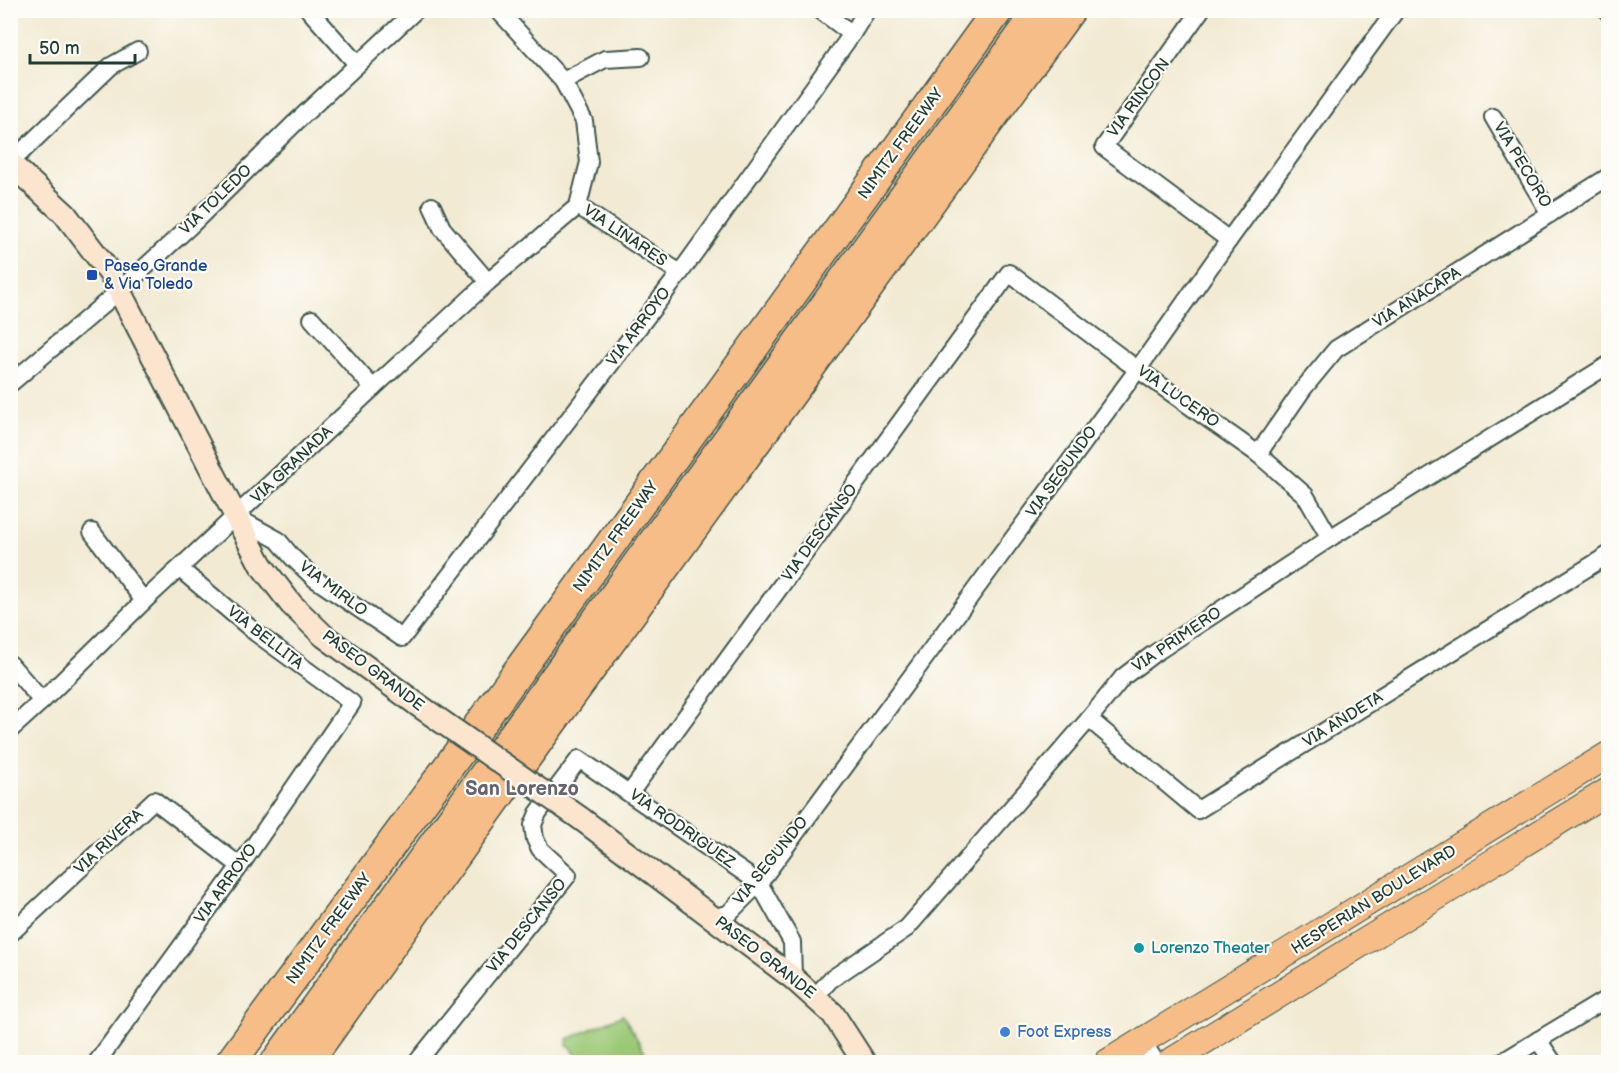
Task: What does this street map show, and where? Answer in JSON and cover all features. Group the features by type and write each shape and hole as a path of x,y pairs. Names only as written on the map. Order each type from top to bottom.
{"highway":[{"name":"NIMITZ FREEWAY","path":"231,1062 492,708 998,10"},
{"path":"276,1062 1040,10"},
{"path":"307,1062 1070,10"}],"main road":[{"name":"HESPERIAN BOULEVARD","path":"1108,1062 1608,755"},
{"name":"HESPERIAN BOULEVARD","path":"1170,1062 1608,791"}],"street":[{"path":"309,10 357,64"},
{"name":"VIA TOLEDO","path":"10,384 119,291 190,226 416,10"},
{"name":"VIA LINARES","path":"498,10 563,81 584,121 589,162 578,206 680,273"},
{"path":"820,10 852,34"},
{"name":"VIA ARROYO","path":"402,638 680,273 867,10"},
{"name":"VIA RINCON","path":"1201,10 1104,147 1229,240"},
{"name":"VIA SEGUNDO","path":"713,917 728,914 759,883 1138,369 1396,10"},
{"path":"10,163 111,66 138,51"},
{"path":"563,81 605,59 641,57"},
{"name":"VIA PECORO","path":"1493,117 1550,214"},
{"name":"PASEO GRANDE","path":"10,163 65,214 110,273 261,566 291,604 324,636 580,818 793,978 833,1014 864,1062"},
{"name":"VIA ANACAPA","path":"1258,454 1303,389 1336,349 1608,177"},
{"path":"432,206 442,228 488,282"},
{"name":"VIA GRANADA","path":"10,730 373,388 488,282 578,206"},
{"name":"VIA LUCERO","path":"1010,273 1138,369 1258,454 1305,495 1330,538"},
{"name":"VIA DESCANSO","path":"630,793 1010,273"},
{"path":"312,319 373,388"},
{"name":"VIA PRIMERO","path":"815,997 832,978 907,928 1123,677 1152,655 1330,538 1608,365"},
{"name":"VIA MIRLO","path":"236,517 278,540 315,579 402,638"},
{"path":"92,532 144,602"},
{"name":"VIA ANDETA","path":"1089,719 1198,810 1608,555"},
{"name":"VIA BELLITA","path":"180,569 256,633 352,703"},
{"path":"10,664 42,702"},
{"name":"VIA ARROYO","path":"97,1062 240,866 352,703"},
{"name":"VIA DESCANSO","path":"417,1062 568,875 540,849 535,839 533,825 538,813 579,759"},
{"name":"VIA RODRIGUEZ","path":"579,759 759,883 792,942 793,978"},
{"name":"VIA RIVERA","path":"10,934 154,800 240,866"},
{"path":"1502,1062 1608,998"},
{"path":"1538,1040 1552,1062"},
{"path":"1142,1041 1156,1062"}],"green space":[{"path":"623,1015 648,1057 638,1062 580,1062 571,1047 567,1045 568,1039"}],"place":[{"name":"Paseo Grande & Via Toledo","path":"92,275"},
{"name":"Lorenzo Theater","path":"1139,948"},
{"name":"Foot Express","path":"1005,1032"}],"district":[{"name":"San Lorenzo","path":"522,789"}]}
